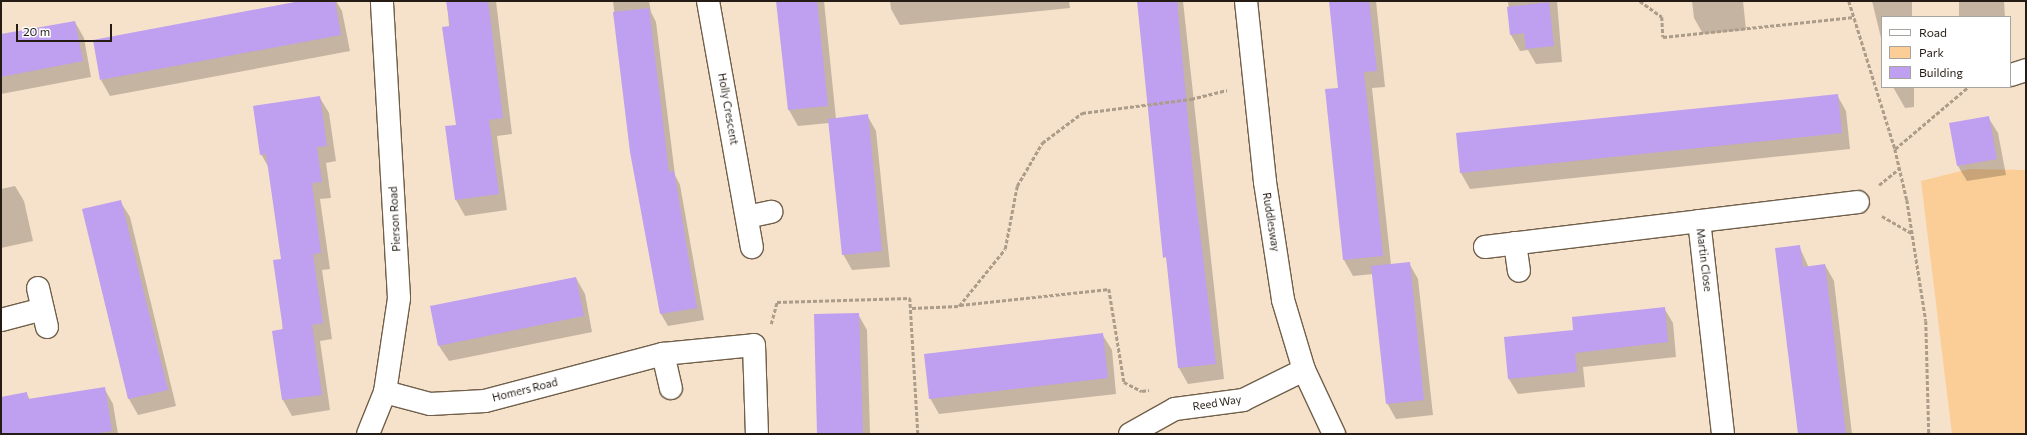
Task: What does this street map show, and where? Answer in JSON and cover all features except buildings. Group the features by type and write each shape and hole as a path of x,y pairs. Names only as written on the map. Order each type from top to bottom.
{"street":[{"name":"Pierson Road","path":"368,434 385,392 399,298 382,1"},
{"name":"Holly Crescent","path":"708,1 752,247"},
{"name":"Ruddlesway","path":"1246,1 1265,182 1283,300 1304,370 1334,434"},
{"name":"Martin Close","path":"1723,434 1699,221 1858,202"},
{"path":"747,217 771,212"},
{"path":"1485,247 1699,221"},
{"path":"1515,243 1519,271"},
{"path":"1,320 45,318 38,288"},
{"name":"Homers Road","path":"385,392 430,404 485,400 663,354 754,345"},
{"path":"754,345 757,434"},
{"path":"663,354 671,388"},
{"name":"Reed Way","path":"1130,434 1175,409 1243,400 1304,370"}],"path":[{"path":"1640,1 1662,16 1664,37 1854,17"},
{"path":"1849,1 1895,149 1912,233 1926,321 1929,434"},
{"path":"959,306 1005,249 1017,186 1042,142 1082,113 1191,99 1255,83"},
{"path":"1895,149 1967,88"},
{"path":"1858,202 1912,233"},
{"path":"912,308 959,306 1109,289 1124,382 1142,391 1156,390"},
{"path":"754,345 769,333 777,302 910,298 912,308 918,434"}],"green space":[{"path":"1969,169 2026,170 2026,434 1952,434 1921,181"}]}
